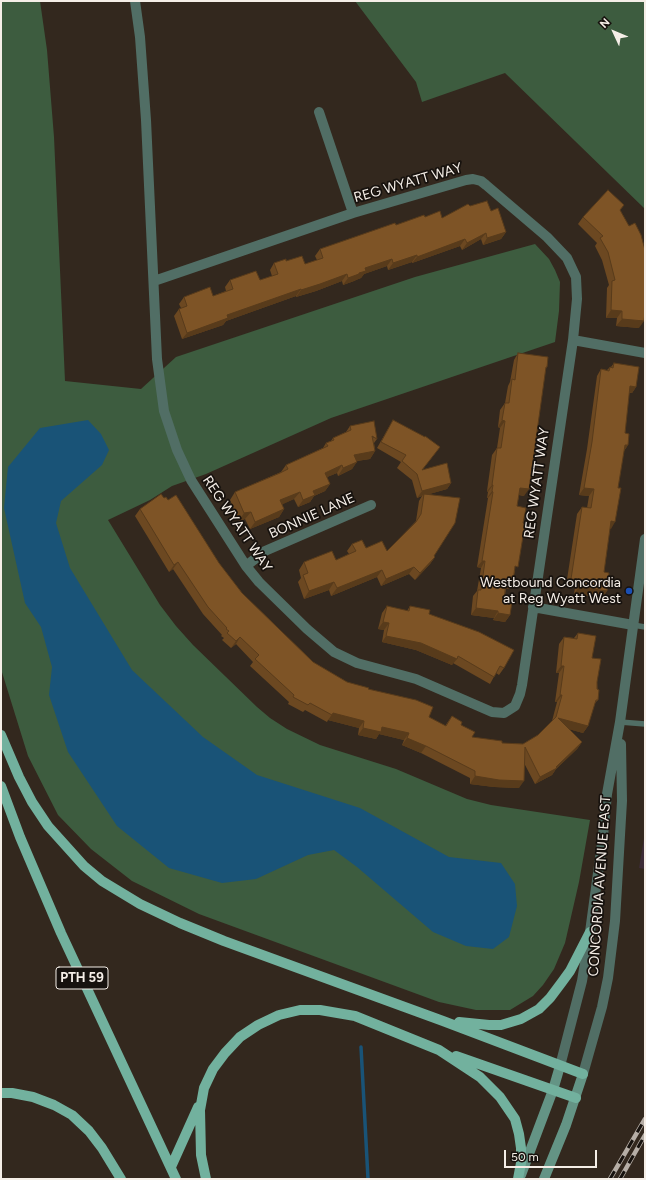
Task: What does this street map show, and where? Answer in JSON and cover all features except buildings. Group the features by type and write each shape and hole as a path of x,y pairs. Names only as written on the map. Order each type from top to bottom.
{"main road":[{"path":"1,735 22,783 32,802 48,826 84,866 102,881 140,904 180,923 231,943 583,1074 576,1098 544,1179"},
{"name":"PTH 59","path":"1,786 20,837 58,926 176,1179"},
{"path":"443,1021 474,1024 501,1024 521,1020 534,1012 550,998 570,971 590,932"},
{"path":"206,1179 200,1155 200,1110 204,1088 213,1069 225,1052 240,1037 258,1025 279,1015 300,1010 320,1010 355,1016 439,1050 576,1098"},
{"path":"439,1050 480,1077 508,1108 515,1119 519,1134 521,1163 519,1179"},
{"path":"519,1179 553,1090 560,1066"},
{"path":"1,1093 33,1096 72,1115 89,1131 102,1148 121,1179"},
{"path":"171,1167 202,1098"}],"street":[{"name":"REG WYATT WAY","path":"135,1 140,38 145,112 157,359 164,411 176,450 191,480 246,566 259,582 286,610 334,652 357,663 416,679 492,712 504,712 514,706 520,694 573,340 577,299 576,277 567,258 547,237 481,181 473,179 353,213 154,281"},
{"path":"319,112 353,213"},
{"path":"573,340 645,353"},
{"name":"BONNIE LANE","path":"246,566 265,551 371,505"},
{"name":"CONCORDIA AVENUE EAST","path":"560,1066 582,981 590,932 607,794 620,722 645,539"},
{"path":"533,607 633,625"},
{"name":"CONCORDIA AVENUE EAST","path":"583,1074 602,1007 608,978 615,921 622,801 620,722"}],"lane":[{"path":"633,625 645,627"},
{"path":"620,722 645,724"}],"shaded area":[{"path":"645,832 645,869 639,868"}],"green space":[{"path":"1,1 40,1 47,50 54,137 65,381 141,389 176,357 415,277 535,244 549,259 555,270 560,282 559,311 555,342 331,418 206,474 172,486 150,500 108,520 160,605 176,626 193,645 257,707 287,729 320,745 396,769 467,799 491,805 590,820 579,882 565,943 554,969 543,985 533,996 510,1010 476,1010 439,1002 199,914 132,881 91,849 58,815 28,756 1,669"},
{"path":"355,1 645,1 645,209 505,73 422,102 416,82"}],"water":[{"path":"88,420 101,434 109,450 102,465 61,501 56,523 70,568 132,670 203,737 257,775 360,808 449,857 501,863 515,884 517,906 509,937 493,949 466,946 433,932 357,867 334,850 308,855 256,879 222,883 169,868 117,826 68,752 49,695 52,667 41,627 25,603 4,508 8,467 40,428"}],"waterway":[{"path":"361,1047 368,1179"}],"railway":[{"path":"610,1179 645,1119"},
{"path":"620,1179 645,1135"}],"place":[{"name":"Westbound Concordia at Reg Wyatt West","path":"629,591"}]}
